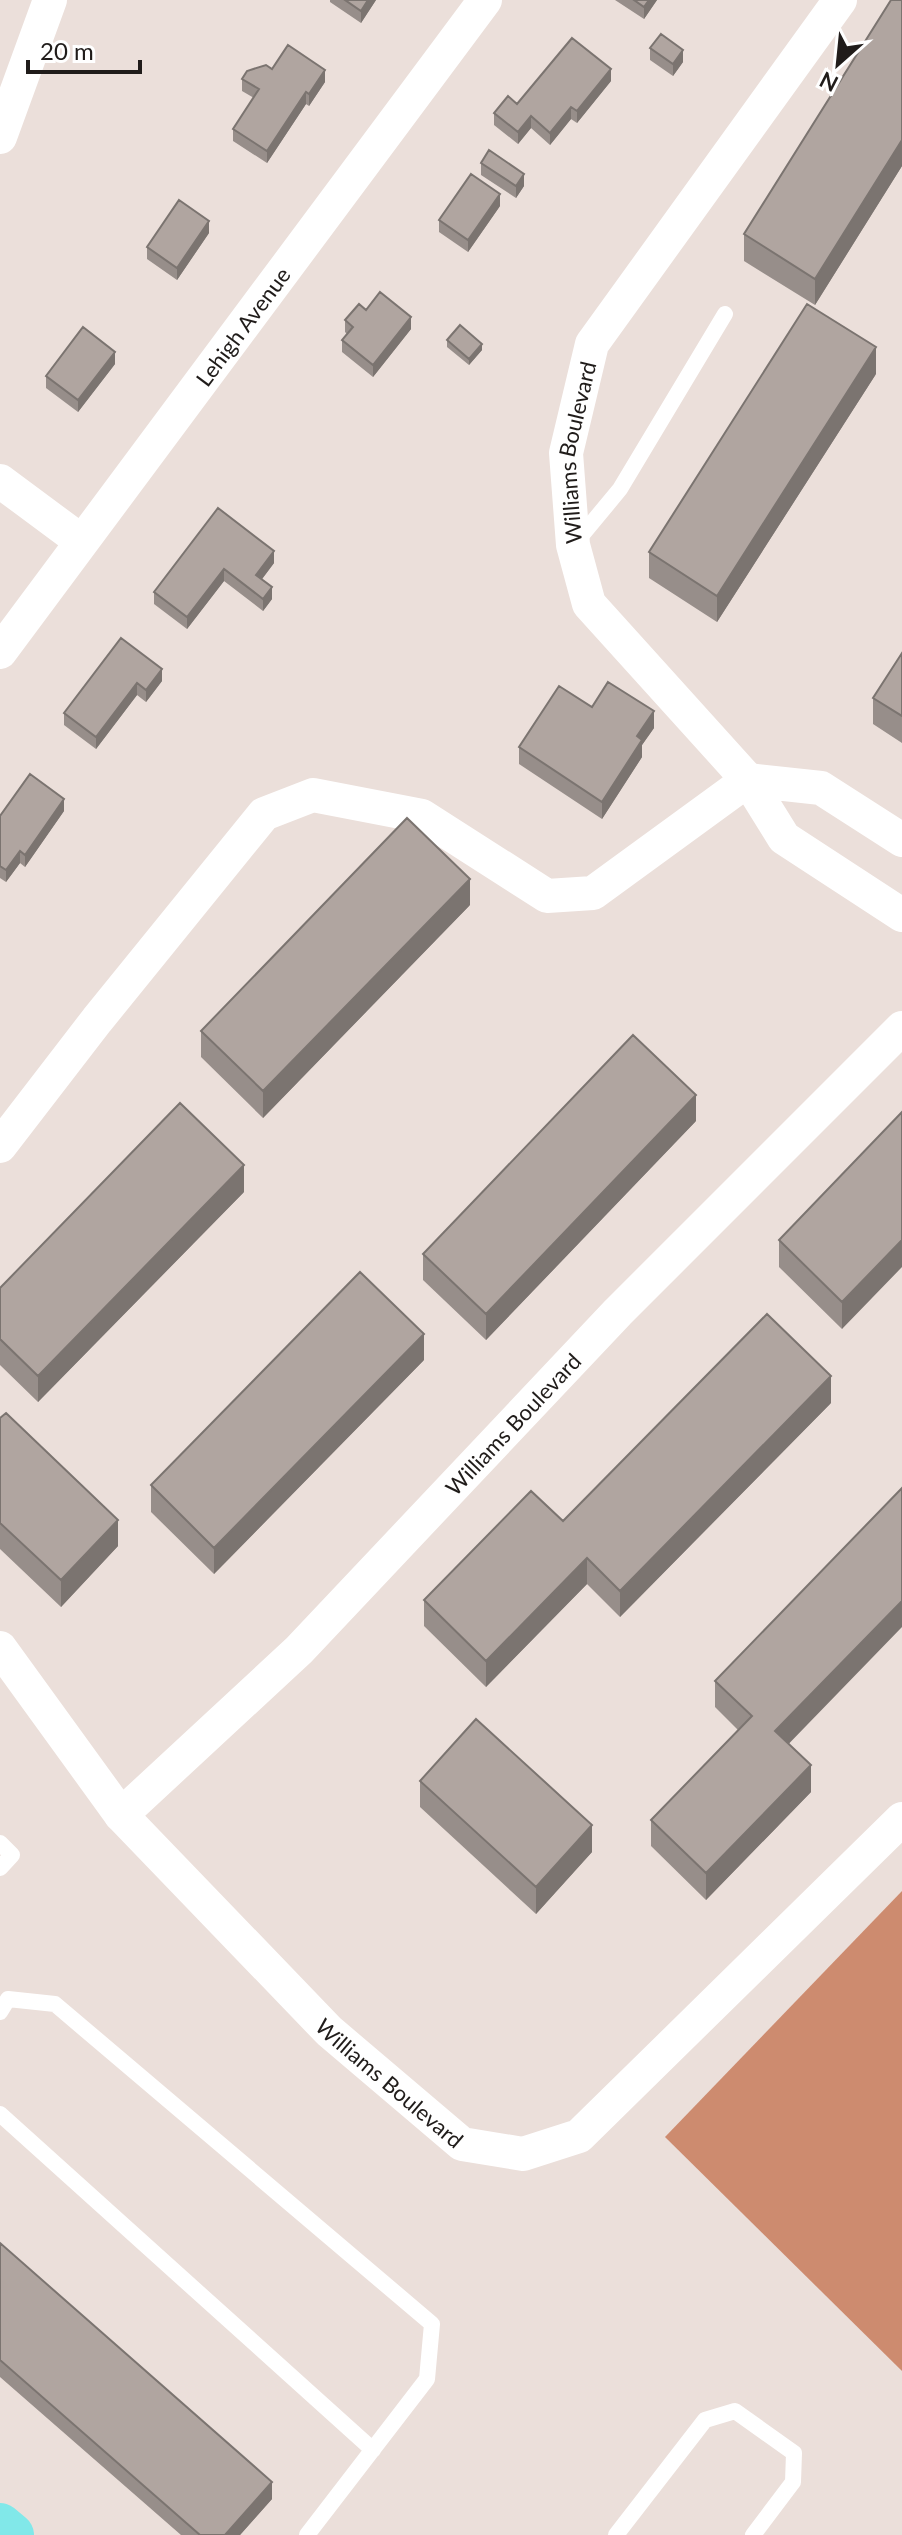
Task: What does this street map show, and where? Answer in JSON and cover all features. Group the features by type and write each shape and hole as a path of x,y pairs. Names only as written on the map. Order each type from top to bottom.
{"main road":[{"path":"0,2525 12,2535"}],"street":[{"path":"0,137 50,0"},
{"name":"Lehigh Avenue","path":"0,652 485,0"},
{"name":"Williams Boulevard","path":"840,0 592,344 566,453 573,545 589,604 748,780 784,838 902,915"},
{"path":"0,481 81,541"},
{"path":"0,1146 97,1020 264,814 313,795 422,816 547,896 593,893 748,780 821,788 902,840"},
{"name":"Williams Boulevard","path":"121,1815 299,1650 618,1312 902,1028"},
{"name":"Williams Boulevard","path":"0,1648 121,1815 329,2031 462,2144 523,2154 579,2136 902,1819"}],"lane":[{"path":"573,545 620,489 725,314"},
{"path":"0,1843 12,1855 0,1868"},
{"path":"0,2012 8,1999 55,2004 432,2324 427,2379 307,2535"},
{"path":"0,2114 373,2450"},
{"path":"616,2535 705,2420 735,2411 794,2453 793,2482 753,2535"}],"shaded area":[{"path":"902,1891 902,2371 665,2137"}],"building":[{"path":"345,0 368,0 361,11"},
{"path":"634,0 649,0 644,7"},
{"path":"891,0 902,0 902,140 815,279 744,234"},
{"path":"661,34 683,50 673,64 650,48"},
{"path":"572,38 611,69 577,111 571,107 550,133 531,116 518,132 494,113 508,96 517,104"},
{"path":"288,45 325,70 309,94 306,92 267,151 233,129 259,89 242,79 247,71 266,65 272,69"},
{"path":"489,150 524,174 516,186 481,163"},
{"path":"471,174 500,194 468,240 439,220"},
{"path":"179,200 209,221 177,268 147,247"},
{"path":"380,292 411,317 373,365 342,340 353,327 345,320 359,304 366,310"},
{"path":"807,304 876,347 717,596 649,552"},
{"path":"460,325 482,344 469,359 447,340"},
{"path":"83,327 115,352 78,400 46,376"},
{"path":"218,508 274,551 256,575 272,587 263,599 224,569 187,617 154,592"},
{"path":"121,638 162,669 146,690 137,683 96,737 64,713"},
{"path":"902,653 902,716 873,698"},
{"path":"608,682 654,711 637,736 642,740 602,802 519,747 559,686 592,707"},
{"path":"30,774 64,799 25,855 20,851 6,870 0,866 0,816"},
{"path":"407,818 470,879 263,1091 201,1031"},
{"path":"633,1035 696,1095 486,1314 423,1254"},
{"path":"180,1103 244,1165 38,1376 0,1339 0,1288"},
{"path":"902,1112 902,1240 842,1302 779,1240"},
{"path":"360,1272 424,1334 214,1548 151,1485"},
{"path":"767,1314 831,1376 620,1591 587,1558 486,1661 424,1600 531,1491 563,1521"},
{"path":"6,1413 118,1520 61,1580 0,1523 0,1418"},
{"path":"902,1488 902,1601 775,1731 811,1765 706,1873 651,1820 752,1716 715,1681"},
{"path":"476,1719 592,1825 536,1887 420,1781"},
{"path":"0,2243 272,2482 225,2535 200,2535 0,2360"}]}
